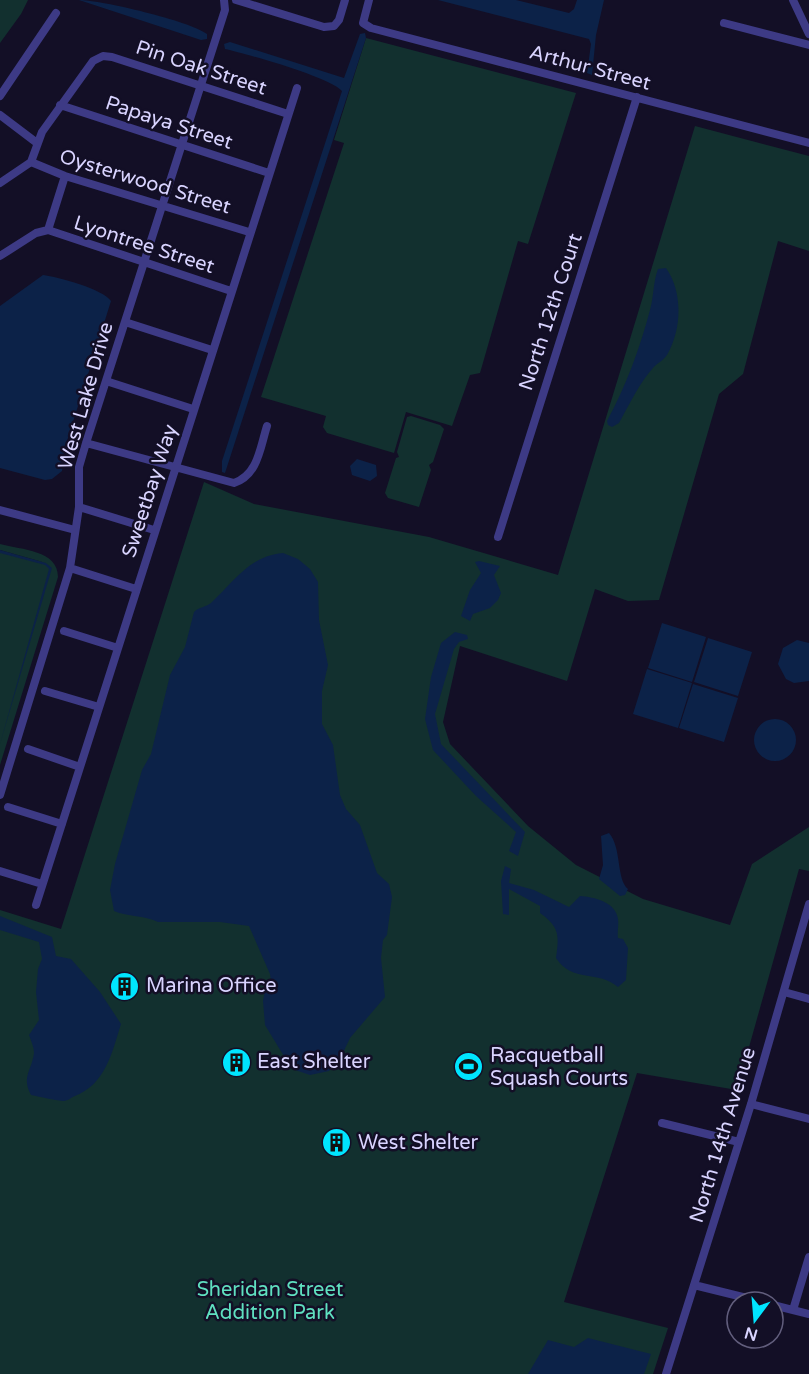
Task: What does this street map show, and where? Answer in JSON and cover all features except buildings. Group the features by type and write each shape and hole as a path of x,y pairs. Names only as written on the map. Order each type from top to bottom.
{"street":[{"name":"West Lake Drive","path":"0,795 70,568 79,507 79,467 86,442 225,10 224,0"},
{"name":"West Lake Drive","path":"225,10 236,0"},
{"path":"236,0 253,3 324,27 334,26 339,20 345,0"},
{"name":"Arthur Street","path":"369,0 363,23 371,28 809,142"},
{"path":"793,0 809,34"},
{"path":"0,96 56,13"},
{"path":"724,23 809,45"},
{"name":"Pin Oak Street","path":"60,105 93,61 103,56 288,114"},
{"name":"Sweetbay Way","path":"36,905 249,232 297,88"},
{"name":"North 12th Court","path":"498,537 637,98"},
{"path":"0,183 31,162 37,143 60,105"},
{"name":"Papaya Street","path":"60,105 268,173"},
{"path":"0,115 37,143"},
{"name":"Oysterwood Street","path":"31,162 65,176 249,232"},
{"path":"0,256 29,237 48,230 65,176"},
{"name":"Lyontree Street","path":"48,230 231,291"},
{"path":"126,322 212,350"},
{"path":"106,381 193,409"},
{"path":"86,442 234,483 247,479 252,471 267,426"},
{"path":"79,507 154,530"},
{"path":"0,510 75,530"},
{"path":"70,568 136,589"},
{"path":"64,631 118,648"},
{"path":"45,691 99,707"},
{"path":"28,749 80,767"},
{"path":"8,807 62,824"},
{"path":"0,871 42,884"},
{"name":"North 14th Avenue","path":"666,1374 751,1104 809,904"},
{"path":"784,992 809,999"},
{"path":"751,1104 809,1119"},
{"path":"662,1123 739,1142"},
{"path":"793,1310 809,1257"},
{"path":"694,1285 725,1293"},
{"path":"785,1308 809,1314"}],"green space":[{"path":"0,0 28,0 0,43"},
{"path":"366,38 576,93 528,244 518,241 480,373 470,375 452,426 406,412 394,453 327,433 323,427 326,416 261,397 344,143 334,140"},
{"name":"Sheridan Street Addition Park","path":"695,126 809,156 809,251 778,241 743,374 719,394 659,600 628,601 595,589 567,681 460,646 443,722 450,744 528,826 576,865 643,899 730,925 752,864 809,827 809,871 799,869 737,1090 637,1073 564,1302 668,1328 653,1374 0,1374 0,910 61,929 204,482 254,504 429,537 558,575"},
{"path":"411,416 440,425 444,429 433,462 429,465 431,470 419,507 388,498 385,493 396,458 399,457 397,452 407,417"},
{"path":"0,544 45,556 52,561 58,577 0,765 0,552 46,563 0,550"}],"water":[{"path":"79,0 106,3 183,23 207,34 207,39 201,40"},
{"path":"438,0 516,0 569,13 574,9 577,0 604,0 596,35 592,75 587,73 591,44 589,39"},
{"path":"365,33 366,38 225,473 222,472 222,461 342,91 334,85 305,73 225,49 224,44 230,42 344,78 360,34"},
{"path":"666,268 672,278 678,299 676,334 665,357 644,380 619,423 612,427 607,421 637,353 650,310 658,269"},
{"path":"43,275 90,288 111,301 67,441 62,471 52,479 45,480 0,468 0,306"},
{"path":"357,459 376,465 377,476 370,481 352,475 350,466"},
{"path":"0,550 46,563 52,568 0,744 49,569 45,565 0,553"},
{"path":"283,553 298,559 310,569 318,582 319,620 328,665 322,691 322,724 333,745 340,795 346,809 360,825 377,873 389,884 392,897 387,935 383,940 381,958 385,997 350,1038 341,1057 329,1071 310,1075 295,1070 265,1025 263,1001 265,990 271,981 270,974 249,926 220,922 158,922 119,913 114,911 110,890 115,864 142,770 151,754 170,675 185,647 194,612 211,603 251,565 271,555"},
{"path":"475,562 500,566 494,575 501,593 490,608 473,614 470,621 461,616 470,590 481,573"},
{"path":"662,623 706,637 692,682 648,668"},
{"path":"455,632 467,635 468,639 459,642 454,649 435,714 441,744 525,832 518,856 509,851 516,832 476,796 433,750 425,719 431,677 441,643"},
{"path":"708,638 752,652 738,696 694,682"},
{"path":"797,640 809,643 809,681 794,683 786,679 778,664 783,648"},
{"path":"647,669 692,683 678,728 633,714"},
{"path":"693,684 738,698 724,742 679,728"},
{"path":"775,719 783,720 790,725 795,732 795,748 790,755 783,760 775,761 767,760 760,755 755,748 754,740 755,732 760,725 767,720"},
{"path":"609,833 616,847 624,884 628,889 625,895 620,896 599,879 603,865 601,836"},
{"path":"505,866 511,869 509,883 534,890 569,907 580,896 598,899 613,908 618,919 618,938 623,939 628,948 626,980 618,987 603,979 578,974 562,966 556,958 557,932 547,918 540,913 540,906 509,889 509,915 503,914 501,881"},
{"path":"0,916 52,937 56,956 71,959 100,992 121,1024 111,1056 101,1075 86,1091 67,1100 59,1101 31,1095 28,1089 27,1078 34,1053 29,1035 39,1020 36,992 38,969 42,959 39,942 0,930"},
{"path":"588,1338 651,1354 644,1374 528,1374 548,1340 574,1347"}],"place":[{"name":"Marina Office","path":"125,986"},
{"name":"East Shelter","path":"236,1062"},
{"name":"Racquetball Squash Courts","path":"469,1067"},
{"name":"West Shelter","path":"337,1143"}]}
